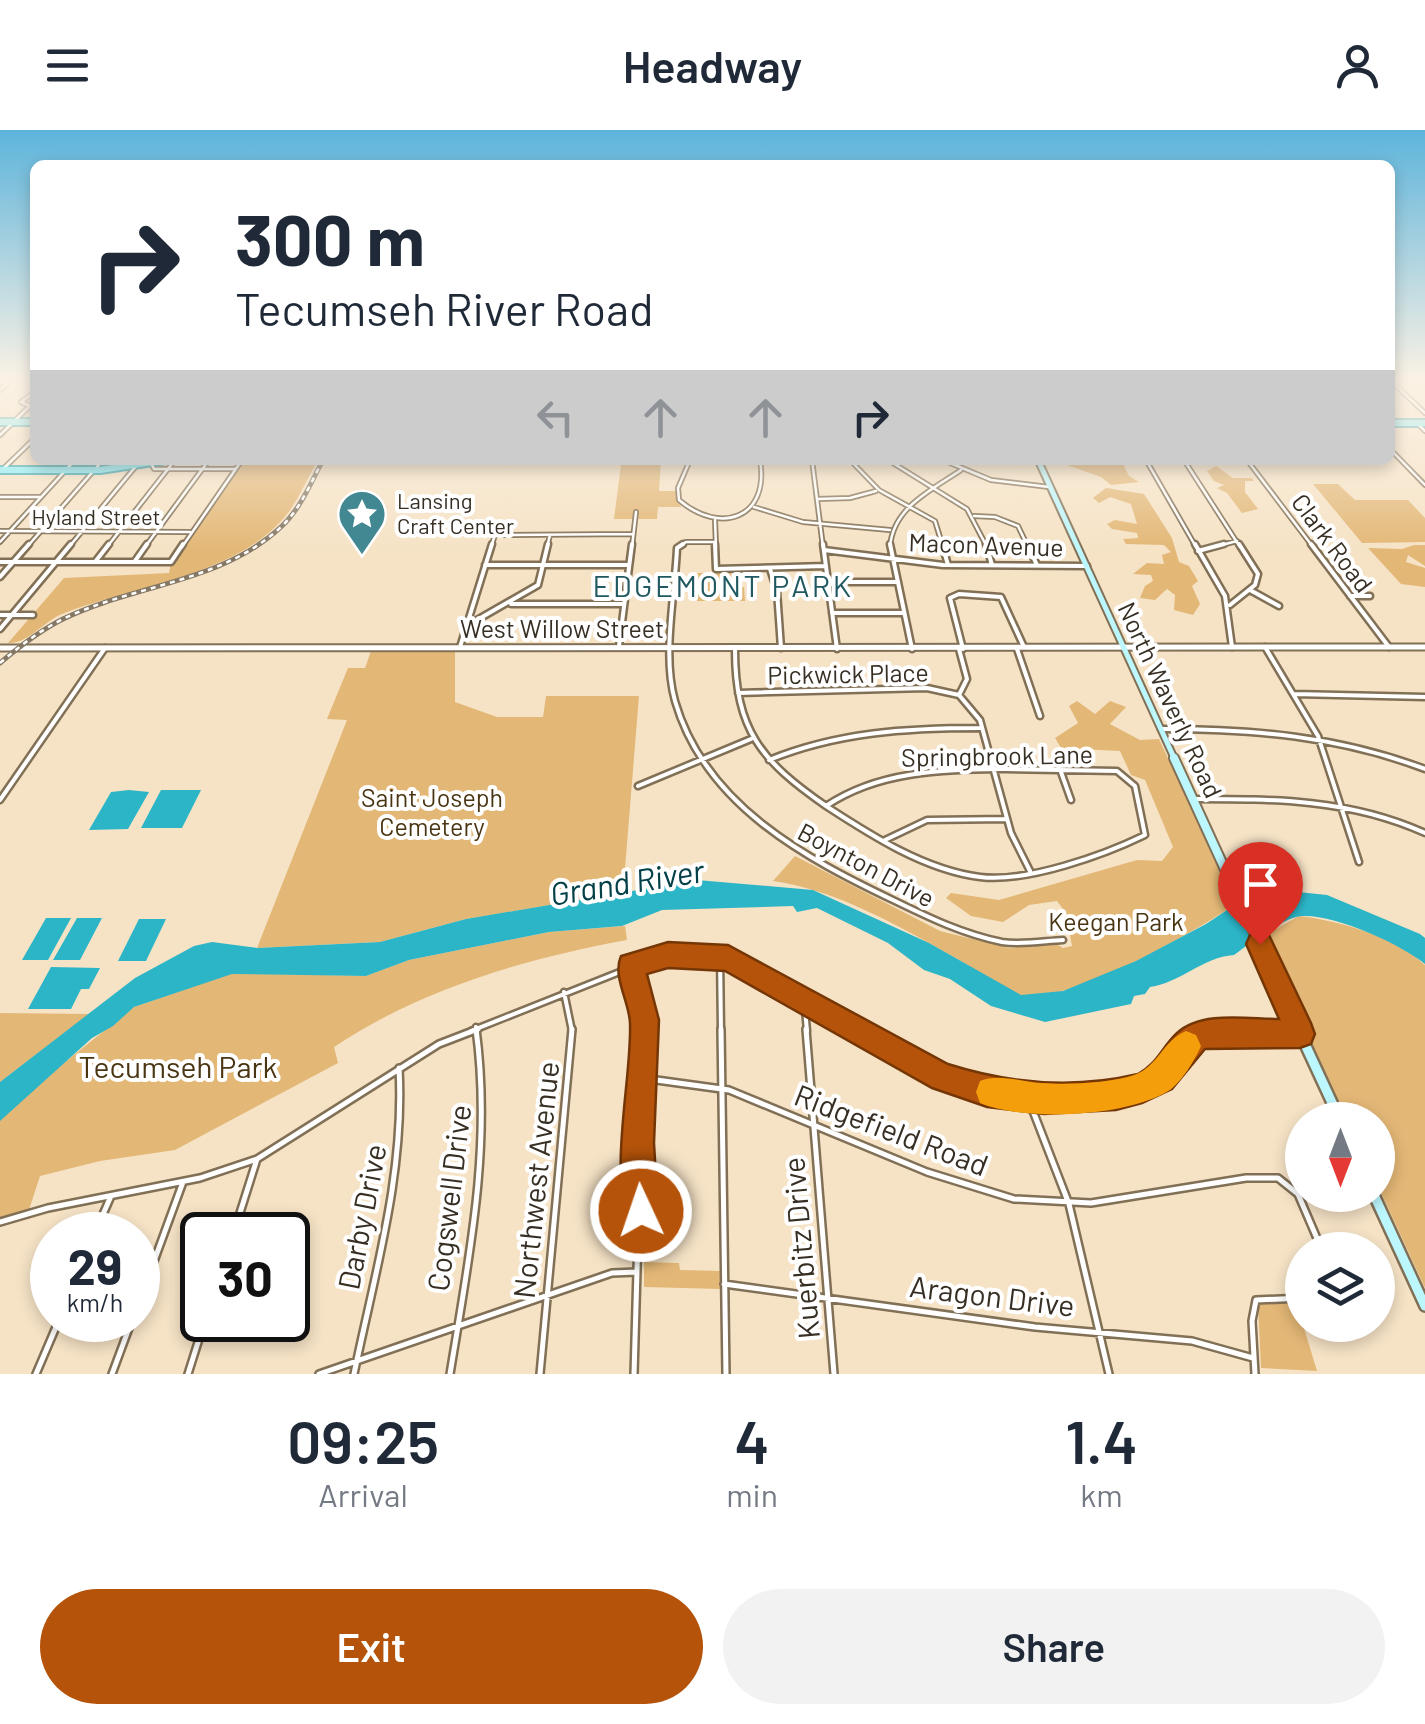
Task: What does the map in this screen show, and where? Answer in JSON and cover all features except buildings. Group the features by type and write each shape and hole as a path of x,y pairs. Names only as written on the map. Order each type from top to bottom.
{"main road":[{"path":"1,471 94,470 125,465"},
{"name":"North Waverly Road","path":"1040,465 1332,1102"},
{"path":"1382,1212 1425,1306"}],"street":[{"path":"1,471 30,443"},
{"path":"1395,455 1425,485"},
{"path":"0,542 70,465"},
{"path":"0,577 98,465"},
{"path":"0,629 136,465"},
{"path":"95,562 166,465"},
{"path":"174,465 236,469"},
{"path":"134,562 205,465"},
{"path":"0,562 171,562 239,465"},
{"path":"688,465 678,488 679,500 692,511 715,518 754,508 764,490 761,465"},
{"path":"813,465 836,649"},
{"path":"855,465 879,490 935,521 948,565"},
{"path":"896,465 958,502 974,516 992,565"},
{"path":"952,465 1007,484 1050,487"},
{"path":"1149,465 1225,596 1229,606 1225,625 1232,647"},
{"path":"1187,465 1258,574 1250,590 1229,606"},
{"name":"Clark Road","path":"1251,465 1389,647"},
{"path":"912,649 890,530 911,506 961,470"},
{"path":"817,499 850,498 879,490"},
{"path":"0,497 41,497"},
{"path":"754,508 788,522 890,530"},
{"path":"619,649 636,512"},
{"path":"974,516 995,517 1018,526 1037,566"},
{"path":"715,518 716,569 826,566"},
{"name":"Hyland Street","path":"0,531 192,532"},
{"path":"460,649 493,537 633,534"},
{"path":"467,626 538,585 550,535"},
{"path":"1198,551 1237,540"},
{"name":"Boynton Drive","path":"715,542 686,542 677,548 671,680 678,712 702,760 730,796 775,835 857,884 978,938 1019,944 1063,940"},
{"name":"Macon Avenue","path":"824,550 948,565 1087,566"},
{"path":"485,565 629,565"},
{"path":"770,569 778,599 782,649"},
{"path":"828,582 898,582"},
{"path":"1250,590 1279,606"},
{"path":"735,649 739,712 751,738 770,760 825,807 885,840 970,876 998,878 1030,871 1007,818 982,728 974,710 960,695 967,679 951,596 998,596 1021,649 1040,716"},
{"path":"1225,596 1238,600"},
{"path":"1350,596 1370,596"},
{"path":"506,604 624,604"},
{"path":"832,613 904,613"},
{"path":"0,616 33,616"},
{"path":"1265,647 1318,736 1359,862"},
{"name":"West Willow Street","path":"0,648 1425,647"},
{"path":"0,800 104,648"},
{"name":"Pickwick Place","path":"736,693 927,688 960,695"},
{"path":"1294,694 1425,697"},
{"path":"770,760 851,734 901,728 982,728"},
{"path":"1161,728 1269,730 1318,736 1365,747 1425,769"},
{"path":"638,786 751,738"},
{"path":"1061,772 1071,800"},
{"name":"Springbrook Lane","path":"825,807 844,793 890,775 1117,772 1135,786 1145,835 1030,871"},
{"path":"1194,799 1339,802 1383,814 1425,833"},
{"path":"885,840 898,829 922,820 1007,818"},
{"path":"0,1222 184,1182 257,1159 400,1068 476,1027 631,965 668,955 720,956 746,966 942,1077 987,1092 1028,1098 1080,1098 1142,1088 1162,1078 1188,1042 1202,1034 1300,1034"},
{"path":"720,956 726,1374"},
{"path":"631,965 644,1012 634,1374"},
{"name":"Northwest Avenue","path":"540,1374 573,1040 564,992"},
{"name":"Kuerbitz Drive","path":"804,998 834,1374"},
{"name":"Cogswell Drive","path":"450,1374 485,1126 485,1080 476,1027"},
{"name":"Darby Drive","path":"354,1374 398,1167 403,1124 400,1068"},
{"name":"Ridgefield Road","path":"642,1078 723,1089 986,1193 1069,1204 1142,1198 1270,1176 1286,1181 1298,1194 1314,1232"},
{"path":"1028,1098 1069,1204 1109,1374"},
{"path":"240,1212 257,1159"},
{"path":"160,1246 184,1182"},
{"path":"104,1212 111,1196"},
{"path":"319,1374 612,1273 638,1272"},
{"name":"Aragon Drive","path":"724,1284 1102,1334 1192,1341 1253,1358"},
{"path":"1255,1374 1256,1300 1285,1299"},
{"path":"36,1374 50,1342"},
{"path":"112,1374 124,1342"},
{"path":"188,1374 198,1342"}],"green space":[{"path":"238,465 315,465 282,520 236,555 179,578 62,614 22,640 8,643 64,578 169,573 171,562"},
{"path":"621,465 661,465 659,491 676,491 681,507 658,507 657,519 614,519"},
{"path":"1067,465 1124,465 1129,476 1139,482 1111,485 1101,477"},
{"path":"1216,466 1233,478 1252,478 1254,481 1245,481 1245,492 1258,509 1242,513 1227,493 1217,488 1224,485 1214,481 1207,471"},
{"path":"1313,484 1338,484 1355,500 1408,500 1425,518 1425,542 1362,543"},
{"path":"1106,488 1144,494 1172,538 1179,562 1189,566 1198,581 1192,586 1200,604 1193,615 1174,610 1175,595 1167,589 1155,600 1140,598 1145,586 1153,581 1151,575 1133,574 1147,563 1164,564 1162,555 1171,552 1164,545 1126,544 1123,539 1138,538 1137,533 1112,529 1107,524 1115,520 1137,524 1131,504 1110,497 1099,503 1093,498"},
{"path":"1425,545 1425,566 1408,555 1406,562 1425,568 1425,587 1401,584 1368,548 1402,549"},
{"path":"697,573 731,573 731,587 744,587 745,601 697,601"},
{"name":"Saint Joseph Cemetery","path":"371,651 455,652 455,702 497,717 543,717 546,696 639,696 623,893 466,919 380,942 257,948 347,720 327,719 348,668 365,668"},
{"name":"Keegan Park","path":"1077,701 1095,714 1110,701 1126,707 1110,724 1140,740 1159,739 1236,904 1100,978 1043,995 1021,995 870,912 822,893 773,881 795,856 940,931 1009,948 1055,943 1063,948 1072,946 1066,913 1057,901 1029,905 1003,922 971,916 946,898 951,893 999,900 1137,860 1162,861 1173,847 1145,780 1131,775 1120,751 1061,748 1055,738 1078,723 1069,706"},
{"path":"1299,916 1366,931 1425,965 1425,1288 1390,1212 1395,1212 1395,1102 1339,1102 1262,937"},
{"name":"Tecumseh Park","path":"625,926 627,940 512,967 402,1008 334,1047 338,1063 175,1150 100,1161 40,1176 28,1213 0,1222 0,1114 134,1007 232,973 366,976 409,960 549,932"},
{"path":"0,1013 89,1014 0,1082"},
{"path":"644,1262 679,1263 680,1270 722,1271 721,1289 644,1287"},
{"path":"1285,1302 1285,1342 1308,1342 1317,1371 1261,1368 1258,1303"}],"water":[{"path":"161,790 201,790 182,828 141,828"},
{"path":"111,792 149,792 128,829 89,830"},
{"name":"Grand River","path":"697,880 813,890 929,943 1021,995 1063,991 1136,961 1206,924 1260,888 1327,895 1420,934 1425,938 1425,964 1366,932 1331,920 1302,916 1276,926 1234,955 1212,960 1150,987 1145,994 1134,996 1131,1004 1045,1022 991,1006 950,979 924,970 888,943 817,908 797,912 793,906 662,910 622,926 549,932 409,960 366,976 232,974 134,1007 92,1038 0,1121 0,1082 135,978 194,946 212,942 257,948 380,942 466,919"},
{"path":"46,918 71,918 48,960 22,960"},
{"path":"77,918 102,918 80,960 53,960"},
{"path":"139,919 166,919 146,961 118,961"},
{"path":"51,967 100,968 89,989 81,989 71,1009 28,1009"}],"railway":[{"path":"0,663 63,619 205,571 258,545 295,511 320,465"}],"slow traffic":[{"path":"991,1092 1044,1099 1132,1091 1162,1078 1186,1046"}],"place":[{"name":"Lansing Craft Center","path":"362,556"}],"district":[{"name":"EDGEMONT PARK","path":"723,587"}],"route":[{"path":"641,1211 638,1143 644,1020 631,965 668,955 728,958 942,1077 987,1092 1028,1098 1080,1098 1132,1091 1162,1078 1188,1042 1202,1034 1300,1034 1260,944"}]}
